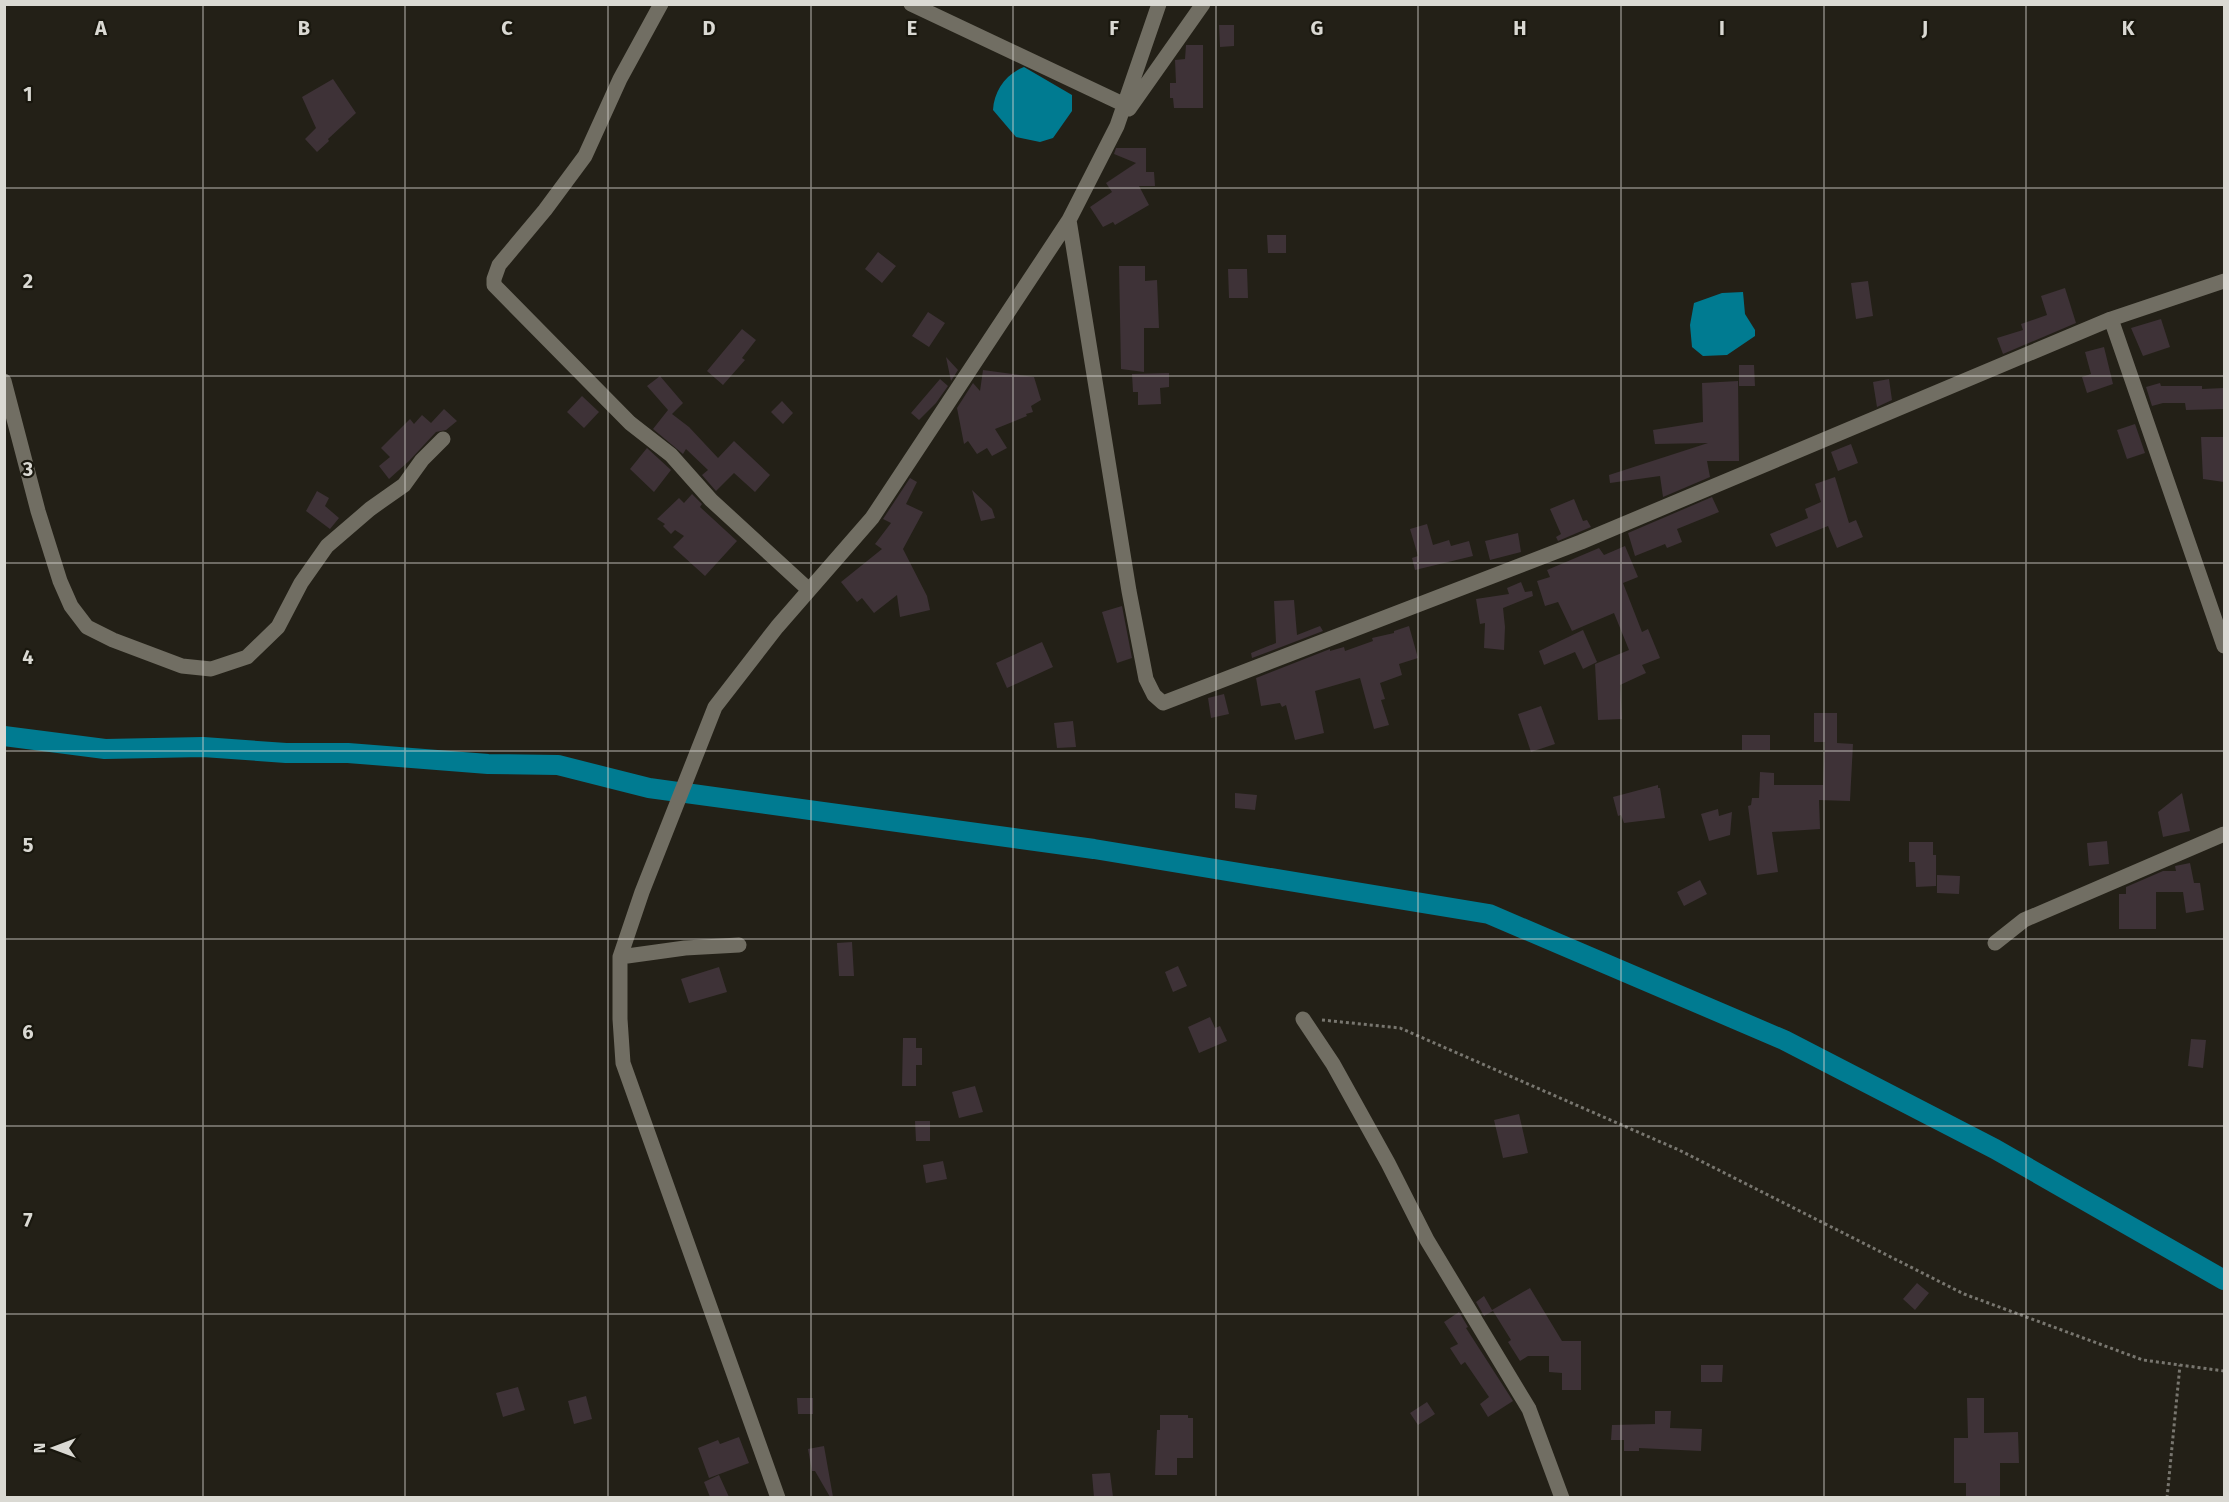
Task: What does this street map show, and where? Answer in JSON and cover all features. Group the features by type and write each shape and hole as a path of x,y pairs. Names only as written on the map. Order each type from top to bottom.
{"street":[{"path":"661,4 620,79 585,156 499,266 494,285 630,423 671,455 711,501 809,590"},
{"path":"911,4 1125,105"},
{"path":"778,1497 623,1062 620,957 642,892 715,707 777,627 872,518 1069,220 1117,126 1159,4"},
{"path":"1117,126 1203,4"},
{"path":"1069,220 1128,591 1146,679 1154,696 1162,703 1581,542 2112,319 2224,281"},
{"path":"2112,319 2224,646"},
{"path":"4,381 8,410 38,511 60,581 71,606 87,627 113,640 182,666 211,669 247,657 278,627 301,583 327,546 370,509 404,485 422,460 443,439"},
{"path":"1995,943 2024,920 2224,834"},
{"path":"620,957 685,948 739,945"},
{"path":"1303,1019 1333,1064 1388,1163 1427,1240 1529,1409 1562,1497"}],"path":[{"path":"1303,1019 1400,1028 1679,1149 1964,1294 2143,1360 2224,1371"},
{"path":"2167,1497 2180,1365"}],"water":[{"path":"1024,67 1072,95 1072,111 1053,138 1040,142 1016,137 993,110 1002,84"},
{"path":"1743,292 1745,314 1755,330 1755,336 1727,355 1703,356 1692,347 1690,325 1694,303 1722,293"}],"building":[{"path":"1219,25 1234,25 1234,46 1220,47"},
{"path":"1186,45 1203,45 1203,108 1174,108 1173,98 1170,98 1170,83 1176,83 1175,60 1185,59"},
{"path":"333,79 356,113 317,152 305,139 316,128 302,97"},
{"path":"1116,148 1146,148 1146,172 1154,172 1155,186 1139,186 1149,205 1115,225 1113,222 1103,227 1090,207 1112,192 1106,183 1136,163 1114,154"},
{"path":"1267,235 1286,235 1286,253 1268,253"},
{"path":"878,252 896,266 882,283 865,269"},
{"path":"1119,266 1145,266 1145,281 1157,280 1159,328 1144,328 1144,372 1121,369"},
{"path":"1228,269 1247,269 1248,298 1229,298"},
{"path":"1868,281 1873,316 1856,319 1851,283"},
{"path":"2065,288 2076,323 2003,354 1997,338 2023,330 2021,324 2047,315 2041,296"},
{"path":"928,312 945,323 929,347 912,336"},
{"path":"2161,319 2170,347 2143,356 2131,328"},
{"path":"742,329 756,340 742,358 745,360 723,385 707,371"},
{"path":"2104,347 2113,384 2087,393 2082,377 2091,374 2085,352"},
{"path":"946,357 958,370 951,381"},
{"path":"1739,365 1754,365 1755,386 1739,386"},
{"path":"983,370 1034,377 1041,400 1031,406 1033,412 1026,414 1027,416 995,429 1007,448 992,456 987,448 977,454 968,441 964,444 957,408 973,383 980,391"},
{"path":"1169,373 1169,387 1160,388 1161,404 1138,405 1138,392 1133,392 1132,374"},
{"path":"660,376 683,403 672,414 689,427 718,458 734,441 770,475 755,492 734,473 716,491 702,475 708,470 686,449 683,454 653,429 668,410 647,386"},
{"path":"940,379 948,386 936,403 919,420 911,413"},
{"path":"1889,379 1892,400 1877,407 1873,382"},
{"path":"1738,381 1739,461 1707,461 1710,477 1663,497 1660,476 1610,483 1609,475 1708,443 1655,444 1653,430 1703,422 1702,383"},
{"path":"2160,383 2161,386 2224,388 2224,409 2186,410 2185,403 2163,403 2152,406 2146,387"},
{"path":"582,396 599,412 584,428 567,412"},
{"path":"782,401 793,413 783,424 771,412"},
{"path":"444,409 457,421 446,430 436,432 389,479 379,466 390,457 381,448 410,419 414,424 422,415 431,423"},
{"path":"2135,424 2145,453 2127,459 2117,430"},
{"path":"2201,437 2224,437 2224,482 2203,479"},
{"path":"1851,444 1858,463 1838,471 1831,452"},
{"path":"647,448 671,470 654,492 630,469"},
{"path":"1835,477 1849,523 1856,520 1863,537 1837,548 1828,526 1776,547 1770,534 1808,518 1805,509 1821,502 1815,484"},
{"path":"910,478 917,482 906,504 923,512 903,549 927,596 930,610 900,617 897,595 874,613 862,598 857,602 841,582 882,549 875,544 891,523 883,519"},
{"path":"972,490 992,509 995,518 981,521"},
{"path":"317,491 329,498 325,506 339,518 330,529 306,511"},
{"path":"692,494 702,504 700,507 737,541 705,576 673,547 684,536 675,530 671,534 663,526 665,524 657,519 679,498 684,503"},
{"path":"1712,497 1719,512 1677,529 1682,542 1667,548 1665,544 1635,556 1628,533"},
{"path":"1574,499 1583,521 1587,520 1591,527 1558,541 1556,537 1561,534 1550,509"},
{"path":"1427,524 1433,545 1449,540 1451,546 1469,541 1473,556 1415,570 1412,558 1418,556 1410,529"},
{"path":"1518,533 1521,552 1490,560 1485,541"},
{"path":"1625,546 1638,577 1623,583 1642,632 1648,629 1660,658 1642,665 1646,673 1620,685 1622,719 1598,720 1595,664 1629,650 1614,613 1572,631 1558,602 1545,606 1537,581 1550,577 1547,570 1599,548 1604,555"},
{"path":"1521,582 1525,592 1532,591 1533,596 1503,608 1504,650 1484,648 1485,623 1480,624 1476,599 1509,594 1507,588"},
{"path":"1294,600 1297,635 1320,626 1323,631 1252,658 1251,653 1276,643 1274,601"},
{"path":"1122,606 1132,658 1117,663 1102,612"},
{"path":"1409,626 1418,658 1399,664 1402,675 1380,683 1385,699 1381,700 1389,725 1374,729 1360,678 1315,691 1324,733 1295,740 1286,705 1282,707 1280,703 1261,706 1256,678 1330,649 1330,651 1344,647 1345,651 1373,641 1372,638 1394,633 1394,631"},
{"path":"1583,630 1597,662 1583,669 1575,652 1544,665 1539,651"},
{"path":"1042,642 1053,667 1007,688 996,663"},
{"path":"1224,694 1229,714 1211,718 1208,698"},
{"path":"1541,706 1555,744 1531,752 1518,714"},
{"path":"1814,713 1837,713 1837,743 1853,744 1850,801 1819,800 1820,829 1772,832 1778,872 1757,875 1748,806 1751,805 1752,798 1759,798 1760,772 1774,773 1774,785 1823,785 1825,742 1814,742"},
{"path":"1073,721 1076,747 1057,748 1054,723"},
{"path":"1742,735 1770,735 1770,750 1742,750"},
{"path":"1658,785 1665,818 1624,823 1621,815 1618,816 1613,797"},
{"path":"1235,793 1257,795 1255,810 1235,808"},
{"path":"2182,793 2190,831 2163,837 2158,812"},
{"path":"1718,809 1719,816 1732,812 1730,835 1709,841 1701,814"},
{"path":"2107,841 2109,864 2089,866 2087,843"},
{"path":"1909,842 1933,842 1933,855 1936,855 1936,886 1916,887 1915,862 1909,862"},
{"path":"2190,863 2194,883 2200,883 2204,910 2186,913 2183,892 2156,892 2156,929 2119,929 2119,894 2126,894 2126,887 2163,871 2176,871 2175,866"},
{"path":"1937,875 1960,876 1959,894 1937,893"},
{"path":"1700,880 1707,894 1684,906 1677,892"},
{"path":"852,942 854,976 839,976 837,943"},
{"path":"1178,966 1187,986 1173,992 1165,972"},
{"path":"719,967 727,992 689,1003 681,979"},
{"path":"1210,1017 1215,1028 1220,1026 1227,1041 1199,1053 1188,1027"},
{"path":"903,1038 916,1038 916,1048 922,1048 922,1065 916,1065 916,1086 902,1086"},
{"path":"2191,1039 2206,1040 2203,1068 2188,1066"},
{"path":"975,1086 983,1112 959,1118 952,1092"},
{"path":"1519,1114 1528,1153 1503,1158 1494,1120"},
{"path":"915,1121 930,1121 930,1141 916,1141"},
{"path":"943,1161 947,1179 926,1183 923,1165"},
{"path":"1917,1283 1929,1293 1915,1310 1903,1299"},
{"path":"1530,1288 1562,1341 1581,1341 1581,1390 1562,1390 1562,1373 1549,1372 1549,1356 1528,1356 1520,1361 1508,1342 1511,1340 1493,1311 1484,1316 1476,1302 1484,1296 1492,1310"},
{"path":"1459,1312 1468,1327 1466,1328 1513,1401 1488,1417 1480,1404 1489,1397 1465,1362 1461,1365 1450,1348 1458,1344 1444,1322"},
{"path":"1701,1365 1723,1365 1722,1382 1701,1382"},
{"path":"518,1387 525,1410 503,1417 496,1393"},
{"path":"586,1396 592,1419 574,1424 568,1401"},
{"path":"797,1398 813,1398 813,1414 798,1414"},
{"path":"1967,1398 1984,1398 1984,1433 2018,1432 2019,1463 2000,1463 2000,1497 1966,1497 1966,1483 1954,1483 1954,1438 1968,1438"},
{"path":"1427,1402 1435,1414 1418,1425 1410,1413"},
{"path":"1655,1411 1671,1411 1670,1428 1702,1429 1701,1451 1639,1448 1639,1451 1624,1451 1624,1440 1611,1440 1612,1425 1655,1424"},
{"path":"1160,1415 1188,1415 1188,1418 1193,1418 1193,1458 1177,1458 1177,1475 1155,1475"},
{"path":"739,1437 749,1463 709,1478 698,1448 718,1440 720,1444"},
{"path":"824,1446 833,1497 830,1497 815,1471 812,1471 808,1449"},
{"path":"1110,1473 1113,1497 1094,1497 1092,1474"},
{"path":"719,1475 729,1497 710,1497 704,1482"}],"waterway":[{"path":"4,736 105,749 203,747 286,753 348,753 488,764 558,765 649,788 1094,849 1489,914 1784,1040 1995,1149 2224,1280"}]}
